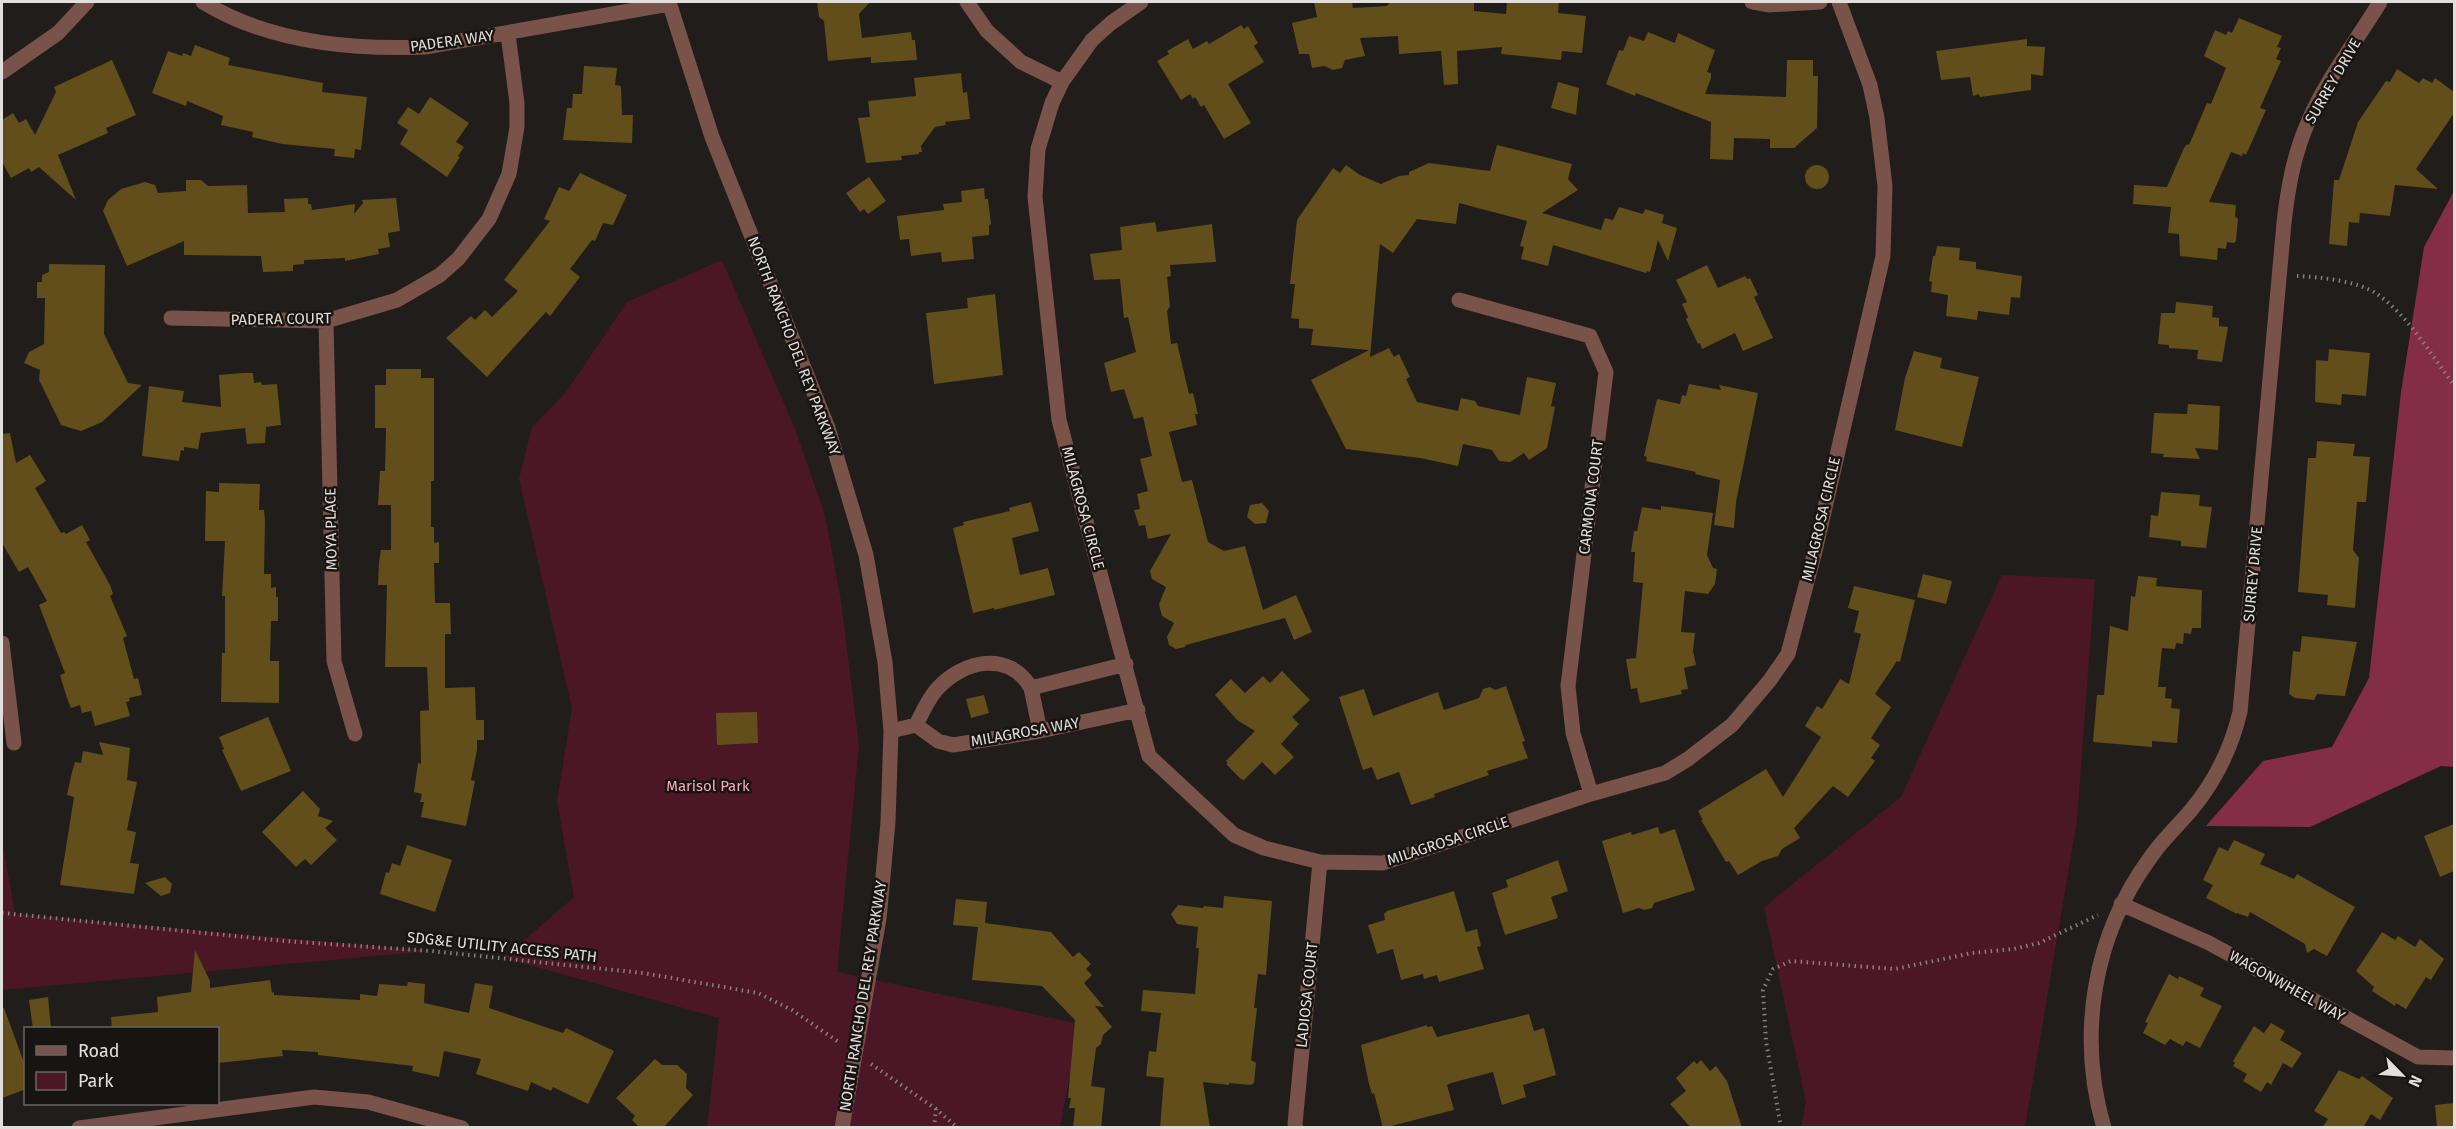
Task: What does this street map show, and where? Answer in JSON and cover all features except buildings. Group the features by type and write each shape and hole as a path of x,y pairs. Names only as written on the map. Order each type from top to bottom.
{"street":[{"path":"2,72 58,33 87,2"},
{"name":"PADERA WAY","path":"203,2 242,20 306,39 355,46 426,47 508,34 669,3"},
{"path":"967,2 987,31 1021,62 1062,82"},
{"name":"MILAGROSA CIRCLE","path":"1141,2 1092,40 1062,82 1044,126 1035,173 1035,197 1059,420 1149,756 1234,835 1264,848 1320,862 1383,863 1591,794 1665,773 1688,759 1732,725 1750,706 1788,654 1815,550 1883,255 1885,186 1877,118 1870,85 1839,2"},
{"path":"1752,2 1768,5 1820,2"},
{"name":"SURREY DRIVE","path":"2104,1128 2094,1086 2091,1027 2099,964 2121,904 2150,857 2206,791 2219,771 2235,731 2245,673 2287,195 2300,143 2319,98 2380,2"},
{"name":"NORTH RANCHO DEL REY PARKWAY","path":"669,3 712,137 828,428 866,555 885,662 891,731 888,822 879,919 842,1128"},
{"name":"PADERA COURT","path":"171,318 326,321 374,309 419,289 458,259 489,219 509,174 515,143 517,103 508,34"},
{"name":"CARMONA COURT","path":"1459,300 1590,336 1606,372 1568,686 1573,733 1591,794"},
{"name":"MOYA PLACE","path":"326,321 334,661 355,734"},
{"path":"2,643 14,743"},
{"path":"891,731 916,725 938,688 966,667 988,662 1010,667 1024,676 1032,688 1040,731"},
{"path":"1032,688 1126,664"},
{"name":"MILAGROSA WAY","path":"916,725 938,741 953,745 1040,731 1138,710"},
{"name":"LADIOSA COURT","path":"1296,1128 1320,862"},
{"name":"WAGONWHEEL WAY","path":"2121,904 2209,943 2418,1057 2454,1058"},
{"path":"79,1128 314,1097 368,1102 462,1128"}],"path":[{"path":"2279,274 2333,279 2376,292 2398,312 2454,385"},
{"path":"1781,1128 1766,1041 1763,990 1773,969 1791,961 1895,969 1972,953 2014,949 2039,943 2121,904"},
{"name":"SDG&E UTILITY ACCESS PATH","path":"2,913 462,954 643,973 742,989 758,993 792,1010 936,1109 958,1128"},
{"path":"934,1128 936,1109"}],"green space":[{"name":"Marisol Park","path":"722,260 795,429 825,515 841,601 859,745 837,972 1080,1024 1060,1127 707,1127 719,1018 504,958 574,897 557,801 572,708 519,479 532,427 567,391 627,302"},
{"path":"2002,575 2095,579 2077,821 2025,1127 1801,1127 1806,1102 1764,907 1901,797"},
{"path":"2,840 15,914 431,951 2,990"}],"shaded area":[{"path":"2454,191 2454,767 2441,766 2310,827 2206,826 2263,761 2332,747 2369,678 2401,392 2424,247"}]}
